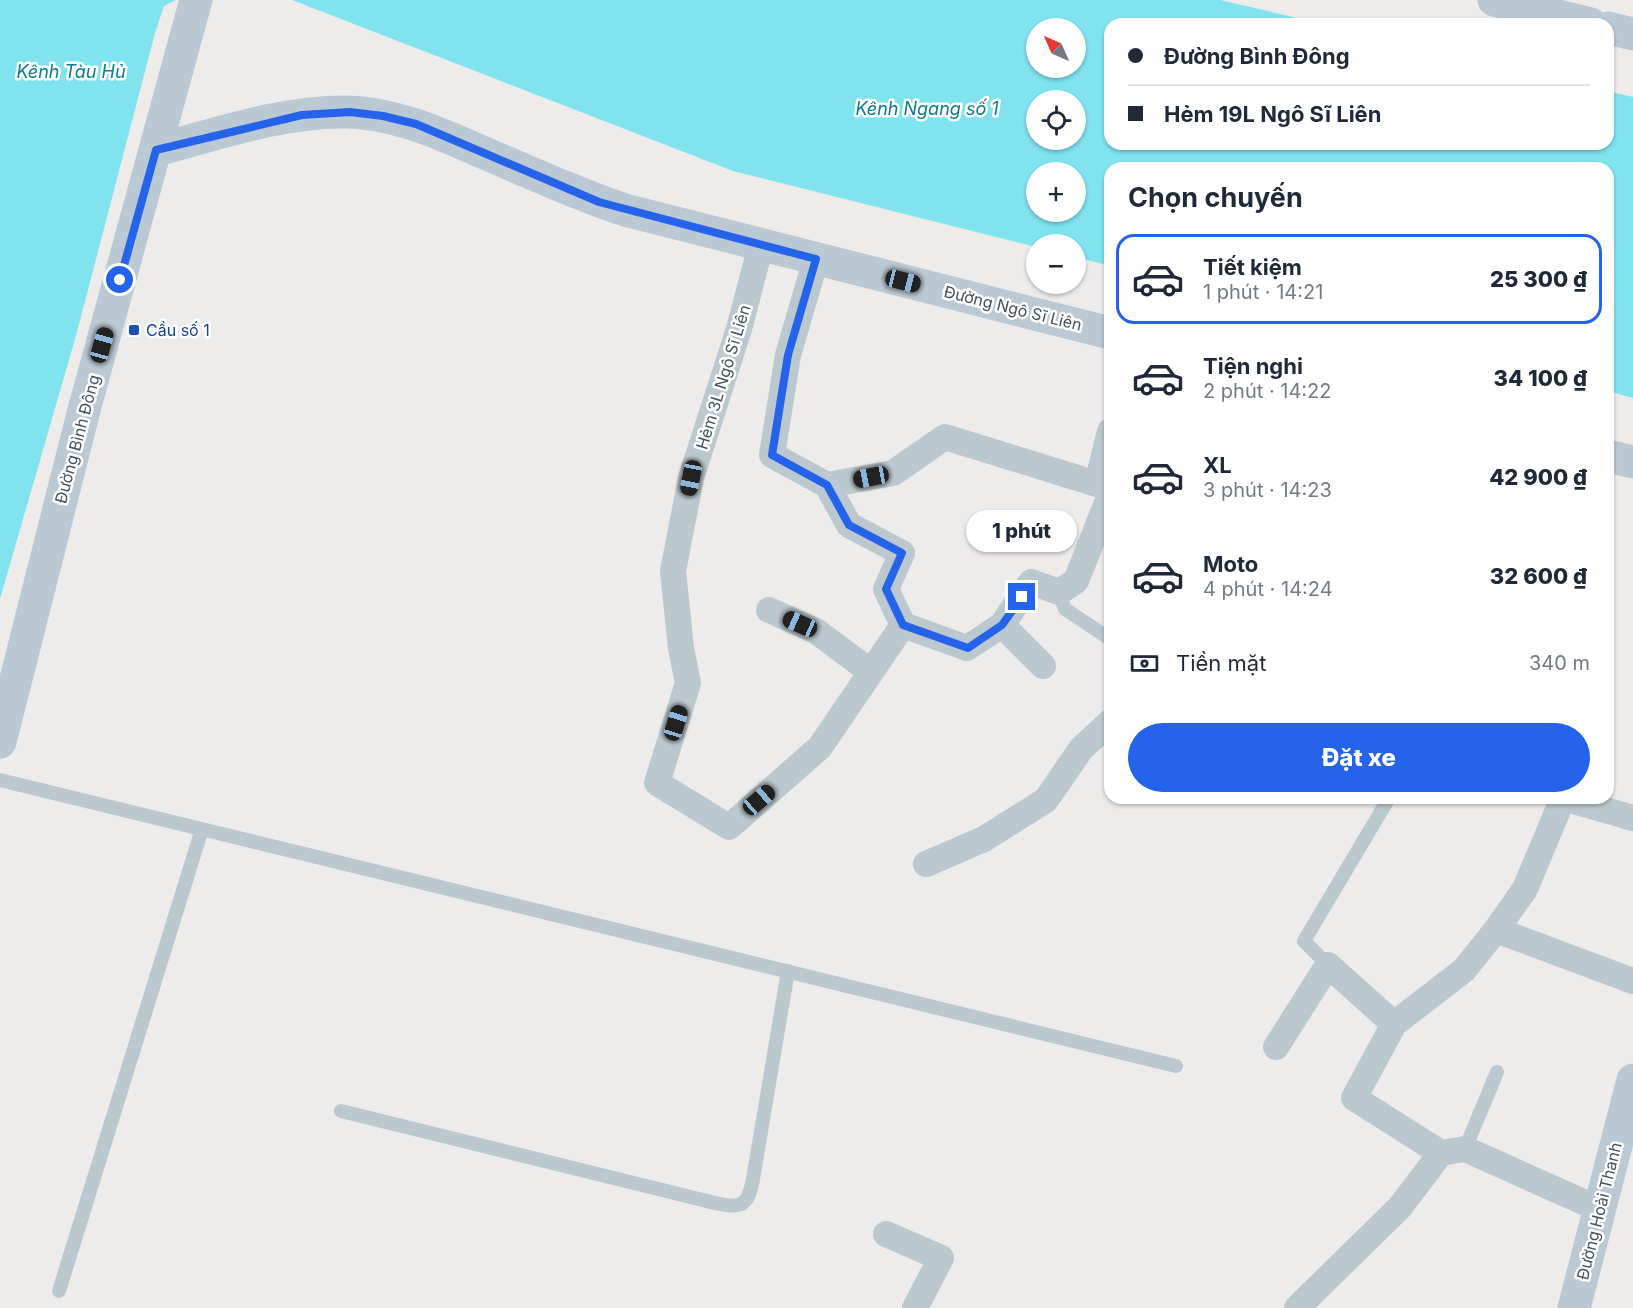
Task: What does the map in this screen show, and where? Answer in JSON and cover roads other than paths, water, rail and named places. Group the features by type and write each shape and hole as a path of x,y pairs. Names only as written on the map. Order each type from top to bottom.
{"street":[{"name":"Đường Bình Đông","path":"0,742 84,410 196,0"},
{"path":"1494,0 1567,18"},
{"path":"1614,29 1633,34"},
{"name":"Đường Ngô Sĩ Liên","path":"156,150 302,115 350,112 383,116 416,124 599,202 1104,331"},
{"name":"Hẻm 3L Ngô Sĩ Liên","path":"761,245 739,329 691,478 672,571 681,648 688,683 657,783 729,827 820,747 871,672"},
{"path":"816,259 788,355 772,455 827,485 849,525 902,553 886,589 903,625 968,648 1002,625 1031,582 1059,592 1076,581 1104,495"},
{"path":"827,485 893,472 945,437 1104,488"},
{"path":"1614,457 1633,462"},
{"path":"768,610 816,632 871,672 903,625"},
{"path":"1002,625 1043,666"},
{"path":"926,864 984,839 1046,800 1081,749 1104,728"},
{"path":"1560,804 1525,889 1464,970 1394,1024 1354,1098 1453,1151 1599,1209"},
{"path":"1584,804 1633,818"},
{"path":"1496,930 1633,981"},
{"path":"1276,1047 1328,965 1394,1024"},
{"name":"Đường Hoài Thanh","path":"1574,1308 1633,1080"},
{"path":"1297,1308 1400,1207 1453,1151"},
{"path":"886,1234 941,1258 915,1308"}],"lane":[{"path":"1059,592 1065,609 1104,635"},
{"path":"0,780 1176,1066"},
{"path":"1328,965 1304,940 1385,804"},
{"path":"59,1291 202,829"},
{"path":"341,1111 733,1207 742,1204 750,1197 788,971"},
{"path":"1453,1151 1497,1072"}],"water":[{"name":"Kênh Tàu Hủ","path":"0,0 176,0 164,6 155,33 77,332 0,599"},
{"name":"Kênh Ngang số 1","path":"292,0 1220,0 1297,18 1104,18 1104,150 1614,150 1614,92 1633,97 1633,398 1614,393 1614,162 1104,162 1104,264 1086,260 1086,234 1026,234 1026,244 733,171"}],"place":[{"name":"Cầu số 1","path":"134,330"}]}
